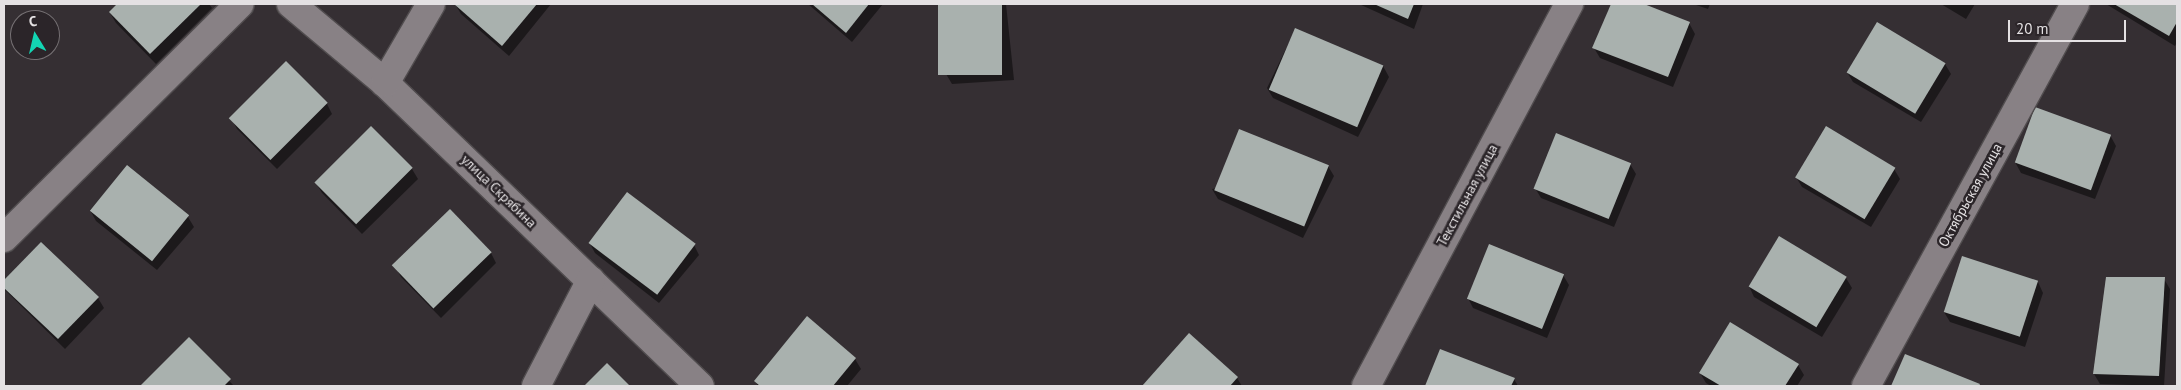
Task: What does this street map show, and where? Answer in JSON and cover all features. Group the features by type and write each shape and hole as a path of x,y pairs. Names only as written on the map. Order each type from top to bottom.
{"street":[{"path":"4,238 240,4"},
{"name":"улица Скрябина","path":"291,4 385,83 700,386"},
{"path":"385,83 431,4"},
{"name":"Текстильная улица","path":"1366,386 1569,4"},
{"name":"Октябрьская улица","path":"1866,386 2075,4"},
{"path":"536,386 591,280"}],"building":[{"path":"117,4 201,4 150,54 109,12"},
{"path":"454,4 537,4 502,46"},
{"path":"812,4 869,4 846,33"},
{"path":"938,4 1002,4 1002,75 938,75"},
{"path":"1374,4 1414,4 1408,19"},
{"path":"1611,4 1644,4 1690,22 1668,77 1592,48"},
{"path":"2114,4 2177,4 2177,22 2169,36"},
{"path":"1877,22 1946,63 1915,114 1847,73"},
{"path":"1295,28 1383,66 1357,127 1269,90"},
{"path":"286,61 328,103 270,160 229,118"},
{"path":"2035,107 2111,135 2091,190 2015,162"},
{"path":"371,126 413,168 356,224 314,183"},
{"path":"1826,126 1895,168 1865,219 1795,177"},
{"path":"1239,129 1329,165 1304,227 1214,190"},
{"path":"1556,133 1631,163 1609,219 1534,189"},
{"path":"127,165 189,215 152,261 90,211"},
{"path":"627,192 696,244 657,295 588,243"},
{"path":"450,209 492,252 433,308 392,265"},
{"path":"1779,236 1847,277 1816,327 1749,287"},
{"path":"41,242 99,297 58,339 4,288 4,280"},
{"path":"1489,244 1564,274 1542,329 1467,299"},
{"path":"1962,256 2038,281 2020,337 1944,312"},
{"path":"2106,277 2165,277 2159,376 2093,374"},
{"path":"807,316 856,358 833,386 760,386 754,381"},
{"path":"1730,322 1799,364 1785,386 1721,386 1699,373"},
{"path":"1189,333 1238,377 1230,386 1142,386"},
{"path":"189,337 231,379 224,386 140,386"},
{"path":"1440,349 1515,378 1511,386 1425,386"},
{"path":"1905,354 1980,384 1979,386 1891,386"},
{"path":"607,363 630,386 584,386"}]}
